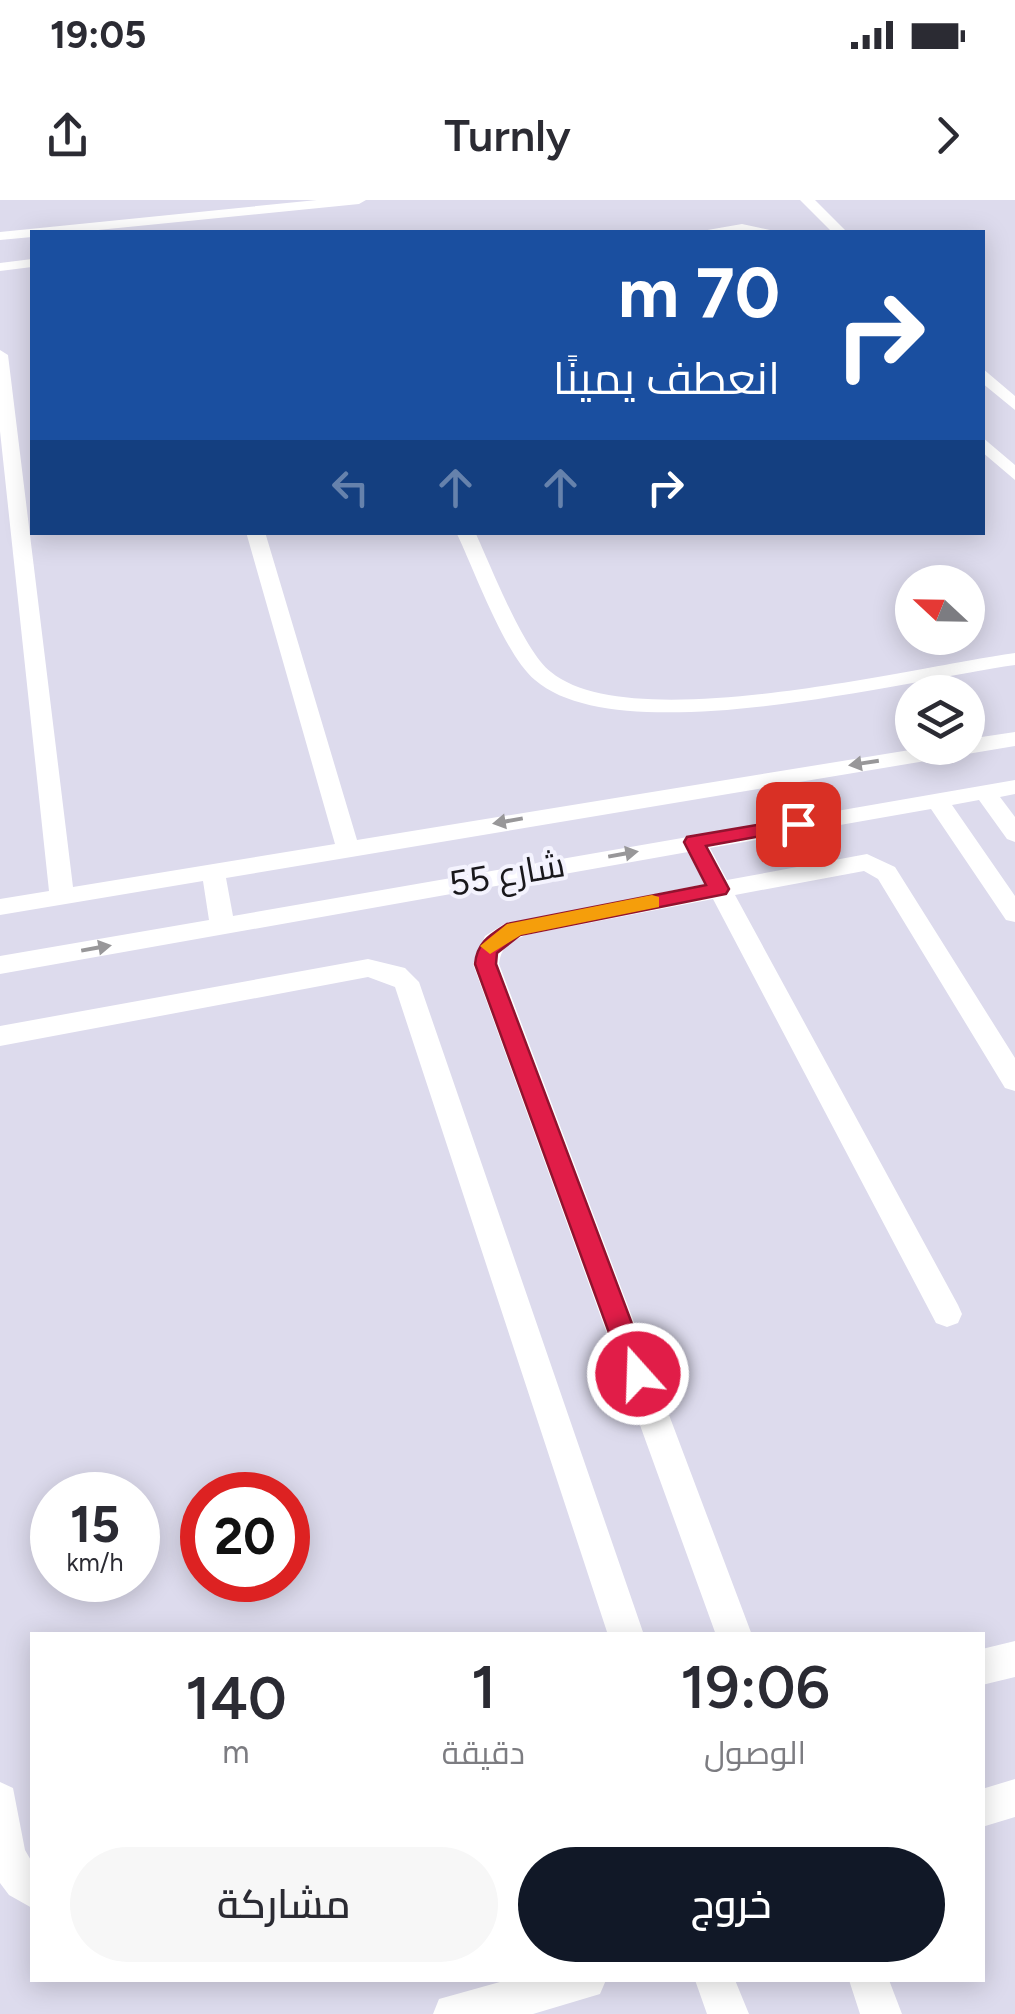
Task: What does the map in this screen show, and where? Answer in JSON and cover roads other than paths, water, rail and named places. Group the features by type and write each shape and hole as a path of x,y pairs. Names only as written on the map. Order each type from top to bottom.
{"lane":[{"path":"98,230 163,226 359,200"},
{"path":"807,200 838,230"},
{"path":"722,230 757,230"},
{"path":"0,236 30,234"},
{"path":"0,267 30,264"},
{"path":"0,355 62,896"},
{"path":"985,376 1015,405"},
{"path":"985,445 1015,475"},
{"path":"255,535 348,848"},
{"path":"466,535 528,661 539,676 582,697 634,704 732,701 1015,659"},
{"path":"985,743 1015,739"},
{"name":"شارع 55","path":"0,906 895,759"},
{"name":"شارع 55","path":"0,965 1015,786"},
{"path":"985,792 1015,834"},
{"path":"937,800 1015,914"},
{"path":"694,842 947,1314"},
{"path":"733,1632 486,964 492,943 514,929 855,862 879,866 1015,1081"},
{"path":"212,871 222,924"},
{"path":"0,1036 368,968 396,974 406,982 625,1632"},
{"path":"985,1667 1015,1659"},
{"path":"985,1807 1015,1798"},
{"path":"0,1802 5,1852 20,1881 30,1887"},
{"path":"454,2014 578,1982"},
{"path":"716,1982 728,2014"},
{"path":"870,1982 881,2014"}]}
